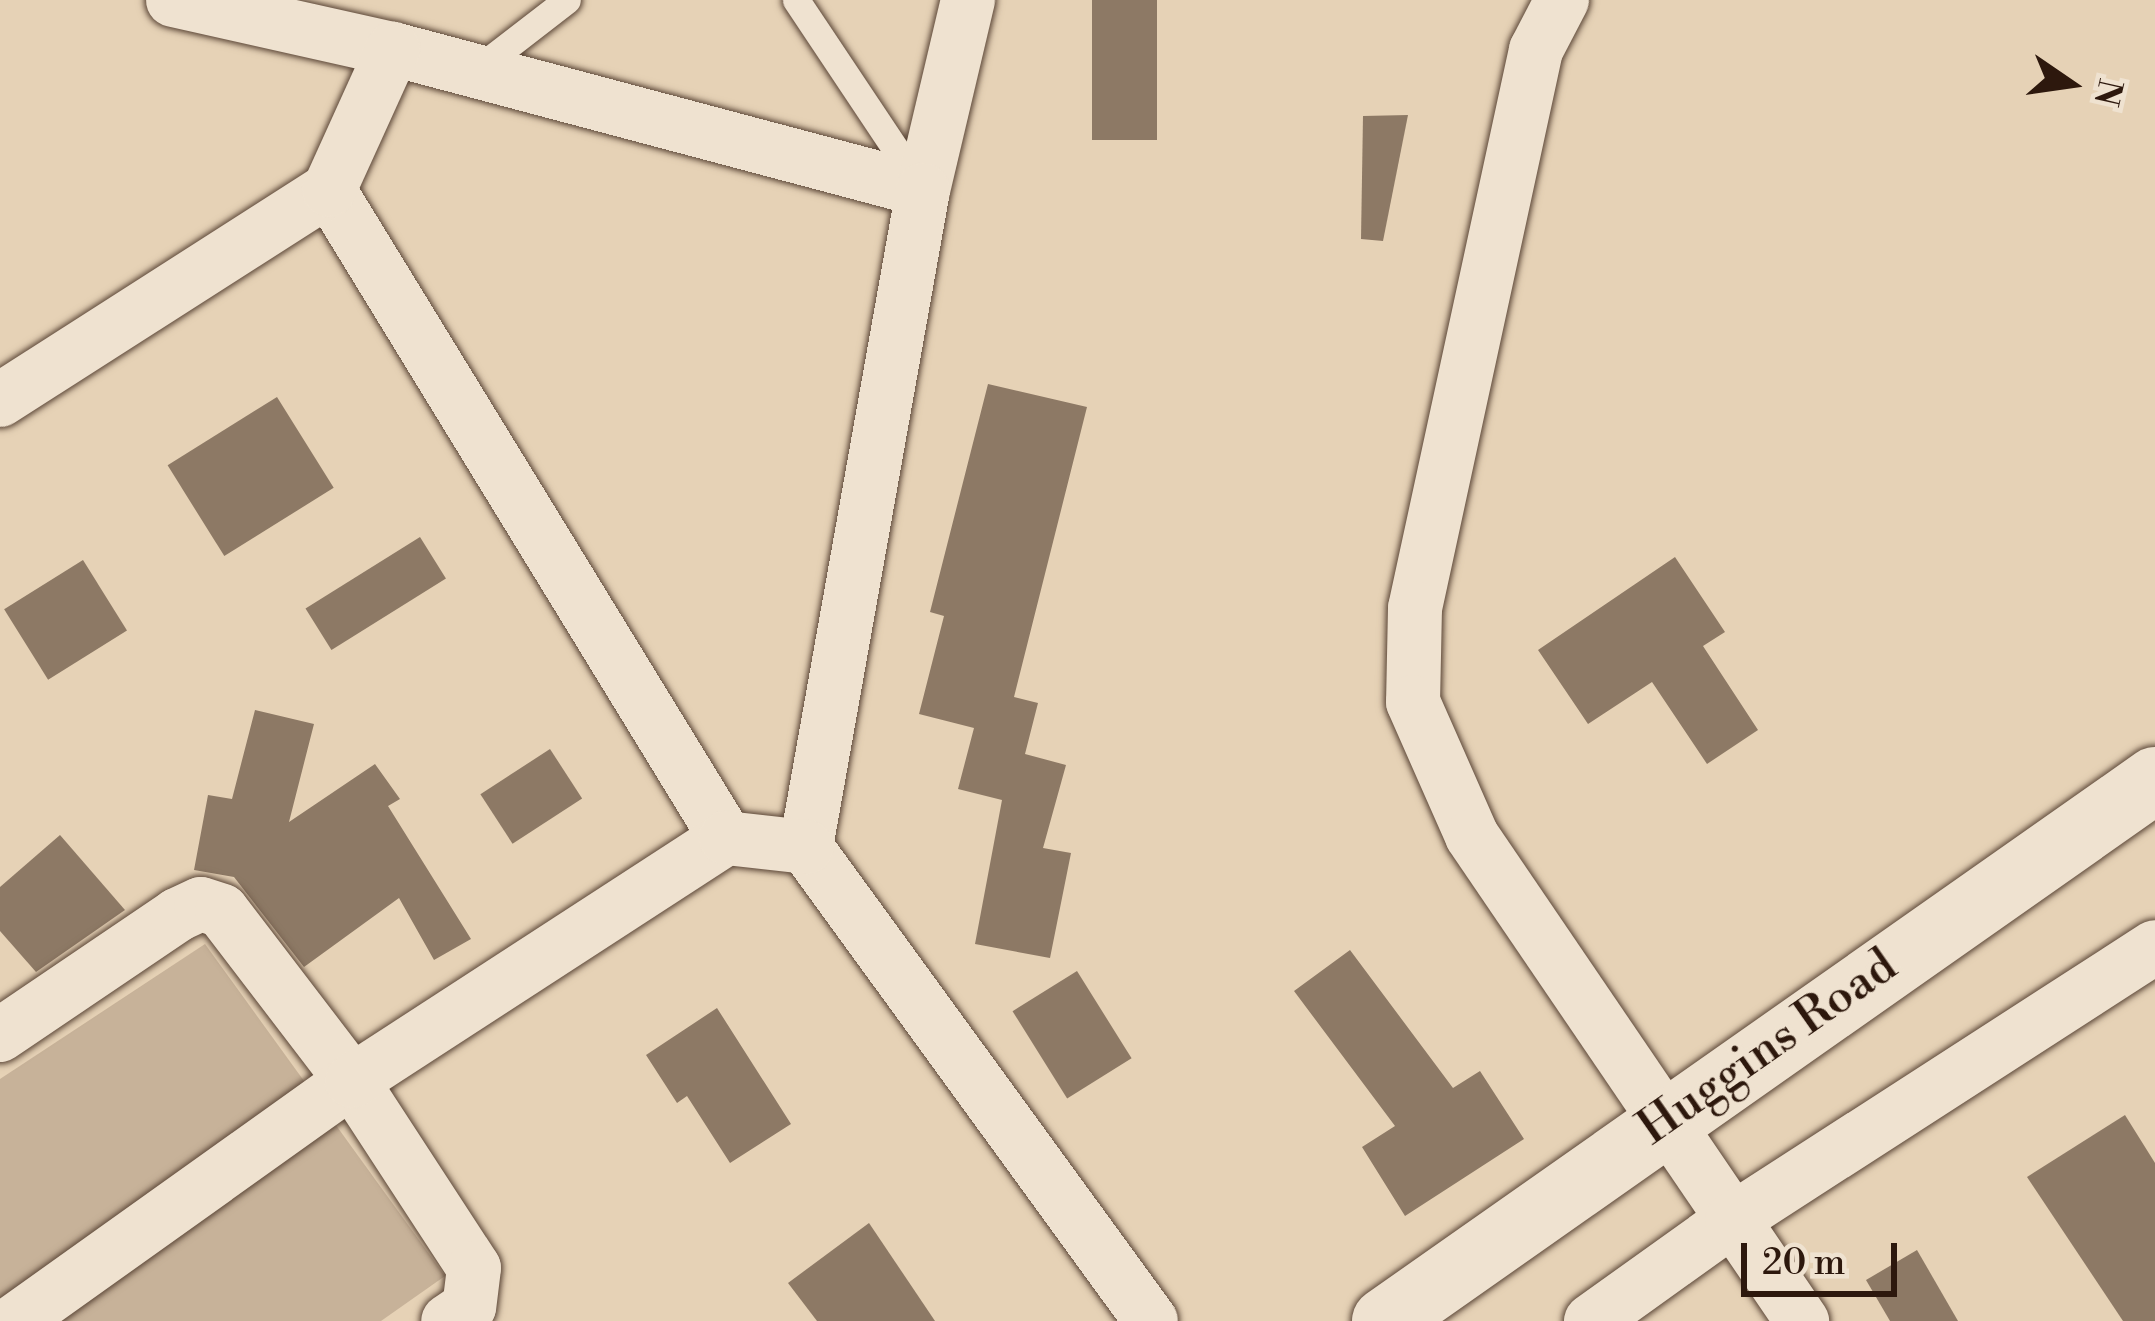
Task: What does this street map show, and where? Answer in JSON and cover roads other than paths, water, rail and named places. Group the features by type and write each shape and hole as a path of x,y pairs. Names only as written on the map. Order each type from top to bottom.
{"street":[{"path":"173,0 393,49 923,190"},
{"path":"968,0 923,190 806,847 1151,1321"},
{"path":"1562,0 1536,50 1415,608 1412,702 1472,836 1802,1321"},
{"path":"0,400 329,190 393,49"},
{"path":"329,190 726,838"},
{"name":"Huggins Road","path":"1385,1321 1663,1120 2155,780"},
{"path":"15,1321 352,1081 726,838 806,847"},
{"path":"0,1035 201,904 222,911 352,1081 474,1268 469,1306 448,1321"},
{"path":"1591,1321 1732,1220 2155,947"}],"lane":[{"path":"472,73 567,0"},
{"path":"796,0 923,190"}]}
